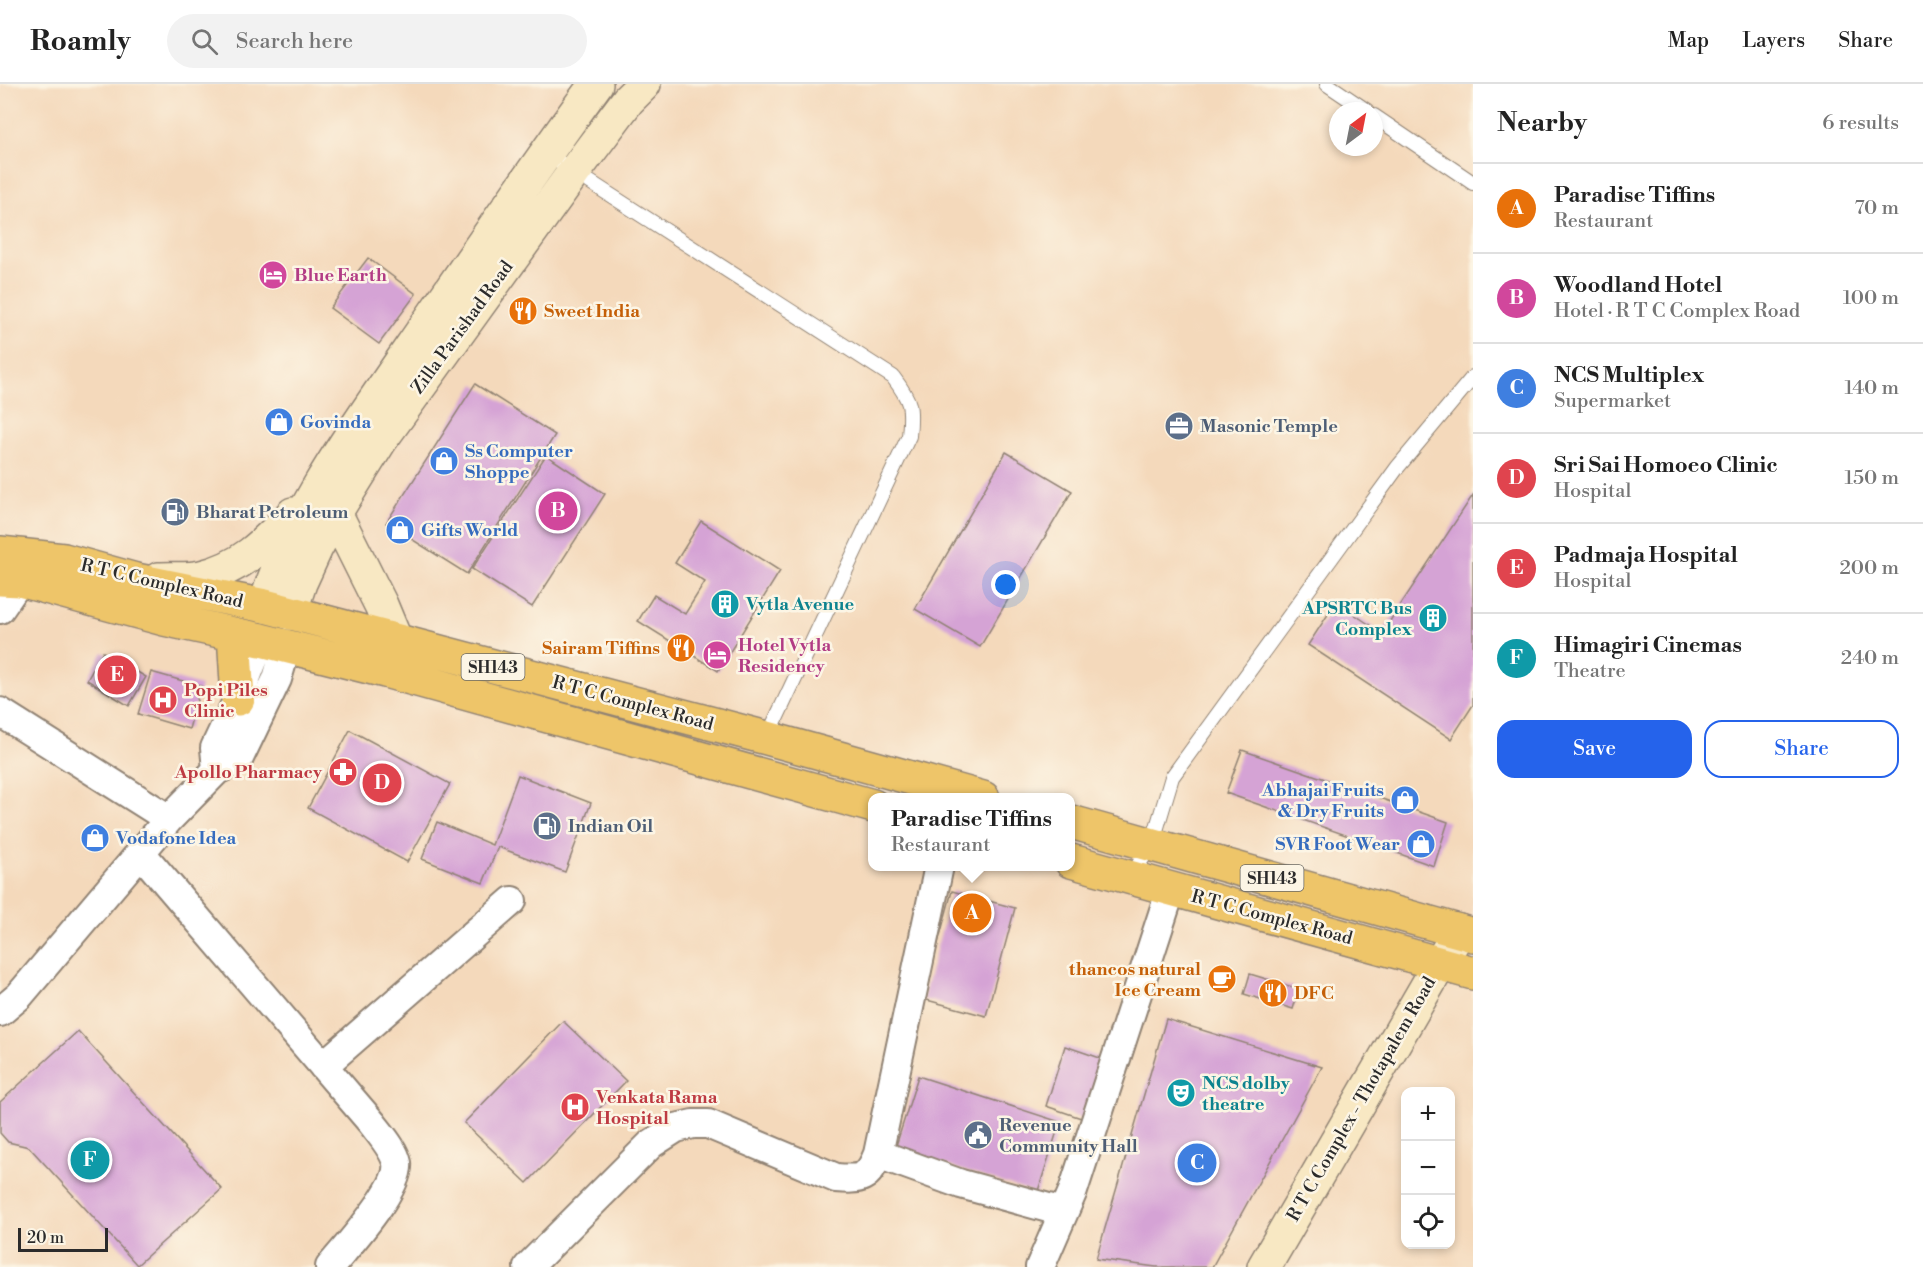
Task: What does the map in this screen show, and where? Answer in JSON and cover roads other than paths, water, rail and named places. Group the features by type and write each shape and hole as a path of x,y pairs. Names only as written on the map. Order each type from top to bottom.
{"main road":[{"name":"Zilla Parishad Road","path":"452,315 545,153 596,84"},
{"name":"Zilla Parishad Road","path":"326,501 357,427 574,172 628,100 644,84"},
{"path":"136,580 200,577 236,565 326,501"},
{"path":"238,699 260,641 285,601 273,579 285,551 326,501"},
{"path":"326,501 396,641"},
{"name":"R T C Complex Road","path":"0,553 64,560 136,580 285,601 396,641 767,738 965,793"},
{"name":"SH143","path":"10,579 260,641"},
{"name":"R T C Complex Road","path":"260,641 385,671 868,805"},
{"name":"R T C Complex Road","path":"1075,823 1466,933"},
{"name":"R T C Complex Road","path":"1075,862 1473,973"},
{"name":"R T C Complex - Thotapalem Road","path":"1264,1267 1440,963 1466,933"}],"street":[{"path":"0,609 10,579"},
{"path":"0,1012 19,996 169,819 217,770 238,760 277,679 260,641"},
{"path":"217,770 215,748 238,699"},
{"path":"0,712 169,819"},
{"path":"141,853 372,1123 389,1146 397,1162 396,1175 386,1195 351,1243 330,1267"},
{"path":"528,1267 651,1144 676,1128 693,1124 708,1124 836,1178 854,1180 865,1176 872,1168 878,1154 938,871"},
{"path":"1040,1267 1073,1191 1171,889"},
{"path":"323,1065 512,901"},
{"path":"878,1154 961,1184 1063,1212"}],"lane":[{"path":"1327,84 1354,102"},
{"path":"1383,122 1473,183"},
{"path":"545,153 893,377 907,396 911,415 909,436 767,738"},
{"path":"1130,878 1152,844 1172,777 1397,468 1473,376"}],"place":[{"name":"Blue Earth","path":"273,275"},
{"name":"Sweet India","path":"523,311"},
{"name":"Govinda","path":"279,422"},
{"name":"Masonic Temple","path":"1179,426"},
{"name":"Ss Computer Shoppe","path":"444,461"},
{"name":"Woodland Hotel","path":"558,511"},
{"name":"Bharat Petroleum","path":"175,512"},
{"name":"Gifts World","path":"400,530"},
{"name":"Vytla Avenue","path":"725,604"},
{"name":"APSRTC Bus Complex","path":"1433,618"},
{"name":"Sairam Tiffins","path":"681,648"},
{"name":"Hotel Vytla Residency","path":"717,655"},
{"name":"Padmaja Hospital","path":"117,675"},
{"name":"Popi Piles Clinic","path":"163,700"},
{"name":"Apollo Pharmacy","path":"343,772"},
{"name":"Sri Sai Homoeo Clinic","path":"382,783"},
{"name":"Abhajai Fruits & Dry Fruits","path":"1405,800"},
{"name":"Indian Oil","path":"547,826"},
{"name":"Vodafone Idea","path":"95,838"},
{"name":"SVR Foot Wear","path":"1421,844"},
{"name":"Paradise Tiffins","path":"972,913"},
{"name":"thancos natural Ice Cream","path":"1222,979"},
{"name":"DFC","path":"1273,993"},
{"name":"NCS dolby theatre","path":"1181,1093"},
{"name":"Venkata Rama Hospital","path":"575,1107"},
{"name":"Revenue Community Hall","path":"978,1135"},
{"name":"Himagiri Cinemas","path":"90,1160"},
{"name":"NCS Multiplex","path":"1197,1163"}]}
